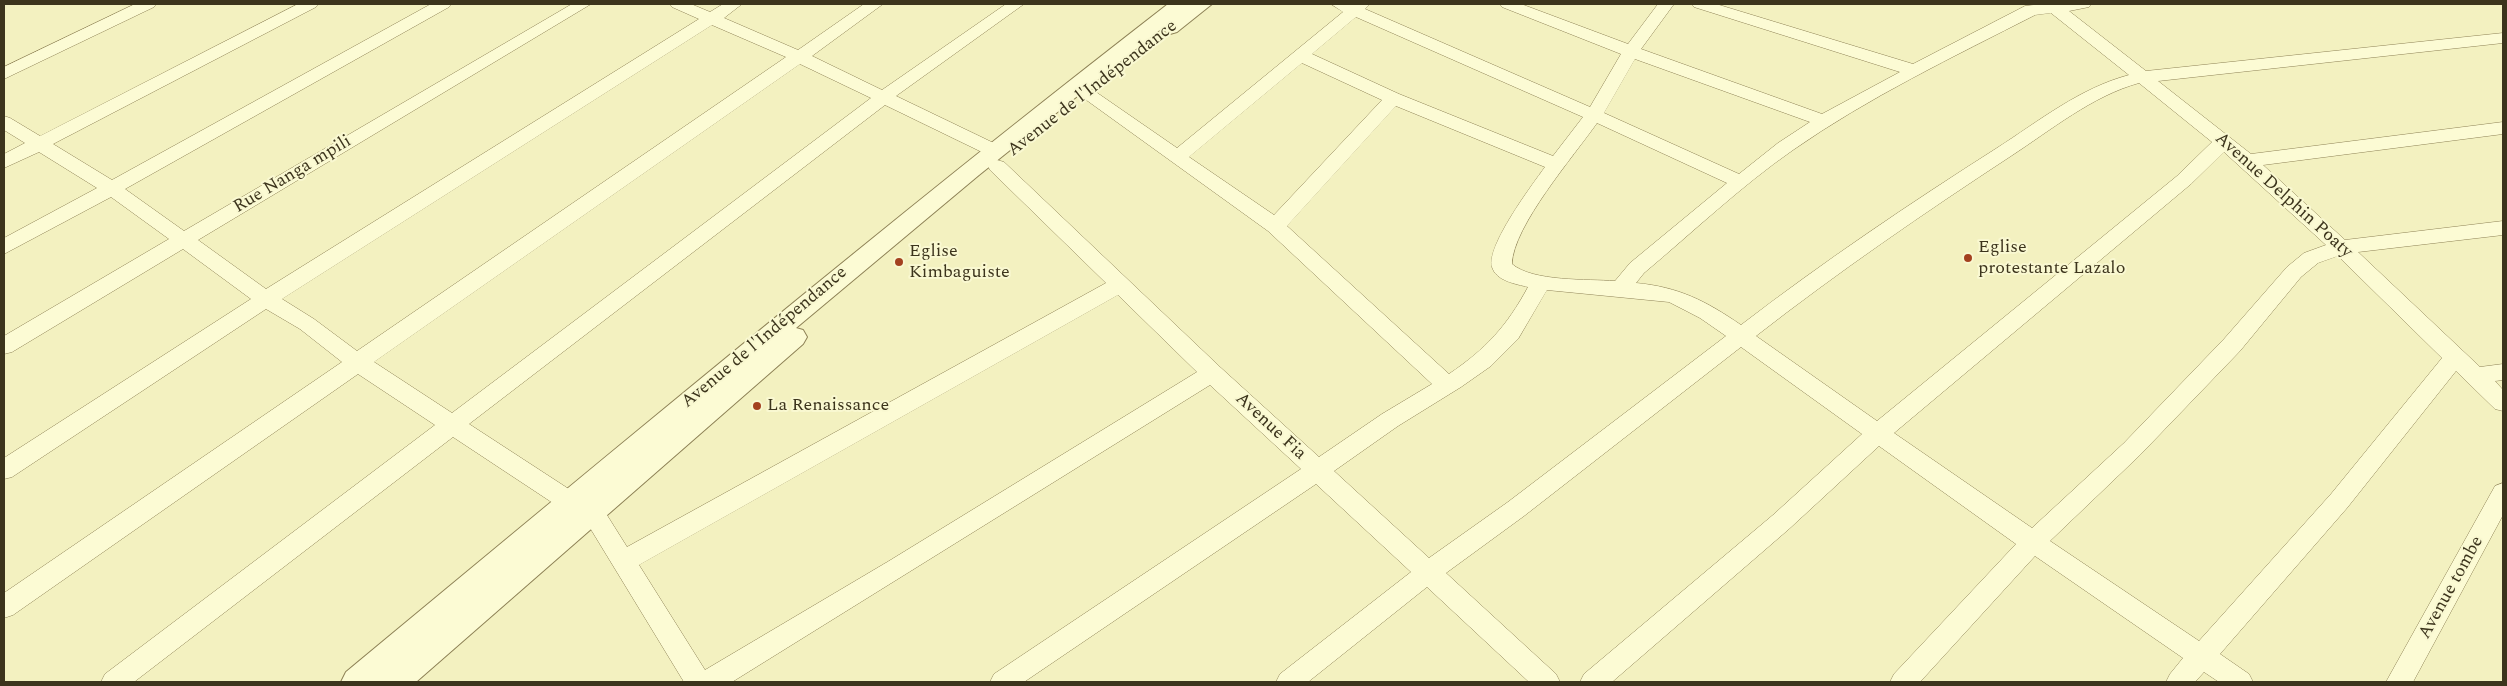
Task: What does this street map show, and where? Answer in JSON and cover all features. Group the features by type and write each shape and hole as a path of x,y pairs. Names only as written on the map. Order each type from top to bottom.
{"street":[{"path":"4,74 148,4"},
{"path":"4,162 310,4"},
{"path":"4,247 273,100 443,4"},
{"name":"Rue Nanga mpili","path":"4,346 583,4"},
{"name":"Avenue Fia","path":"678,4 885,96 996,158 1118,285 1427,573 1547,682"},
{"path":"4,470 266,299 734,4"},
{"path":"4,606 875,4"},
{"path":"114,682 453,427 885,96 1016,4"},
{"name":"Avenue de l'Indépendance","path":"996,158 1059,98 1180,4"},
{"name":"Avenue de l'Indépendance","path":"392,682 581,506 880,243 1087,94 1202,4"},
{"path":"1508,4 1555,24 1824,121"},
{"path":"1666,4 1631,51 1594,115 1555,164 1502,253 1500,260 1506,273 1540,283 1669,294 1686,301 1739,335 1877,434 2240,682"},
{"path":"1700,4 1913,70"},
{"path":"1620,289 1636,268 1785,147 1824,121 1913,70 2031,10 2053,5 2083,4"},
{"name":"Avenue Delphin Poaty","path":"2053,5 2247,161 2456,356 2503,403"},
{"path":"1179,156 1300,55 1352,6 1741,182"},
{"path":"1289,682 1427,573 1516,509 1739,335 1873,240 2095,93 2142,77 2503,38"},
{"path":"1300,55 1393,98 1555,164"},
{"path":"1087,94 1179,156 1275,226 1446,384"},
{"path":"1275,226 1393,98"},
{"path":"4,122 111,188 266,299 307,324 358,363 453,427 581,506 624,561 698,682"},
{"path":"2247,161 2398,144 2503,128"},
{"path":"1593,682 1781,522 1877,434 2184,180 2223,142"},
{"path":"1903,682 2033,542 2132,449 2232,345 2294,272 2311,258 2341,248 2503,228"},
{"path":"1003,682 1497,348 1521,320 1540,283"},
{"path":"624,561 823,452 1118,285"},
{"path":"2179,682 2339,501 2456,356"},
{"path":"2476,376 2503,372"},
{"path":"709,682 898,568 1212,373"},
{"name":"Avenue tombe","path":"2399,682 2503,493"},
{"name":"Avenue de l'Indépendance","path":"358,682 581,506"}],"place":[{"name":"Eglise protestante Lazalo","path":"1968,258"},
{"name":"Eglise Kimbaguiste","path":"899,262"},
{"name":"La Renaissance","path":"757,406"}]}
